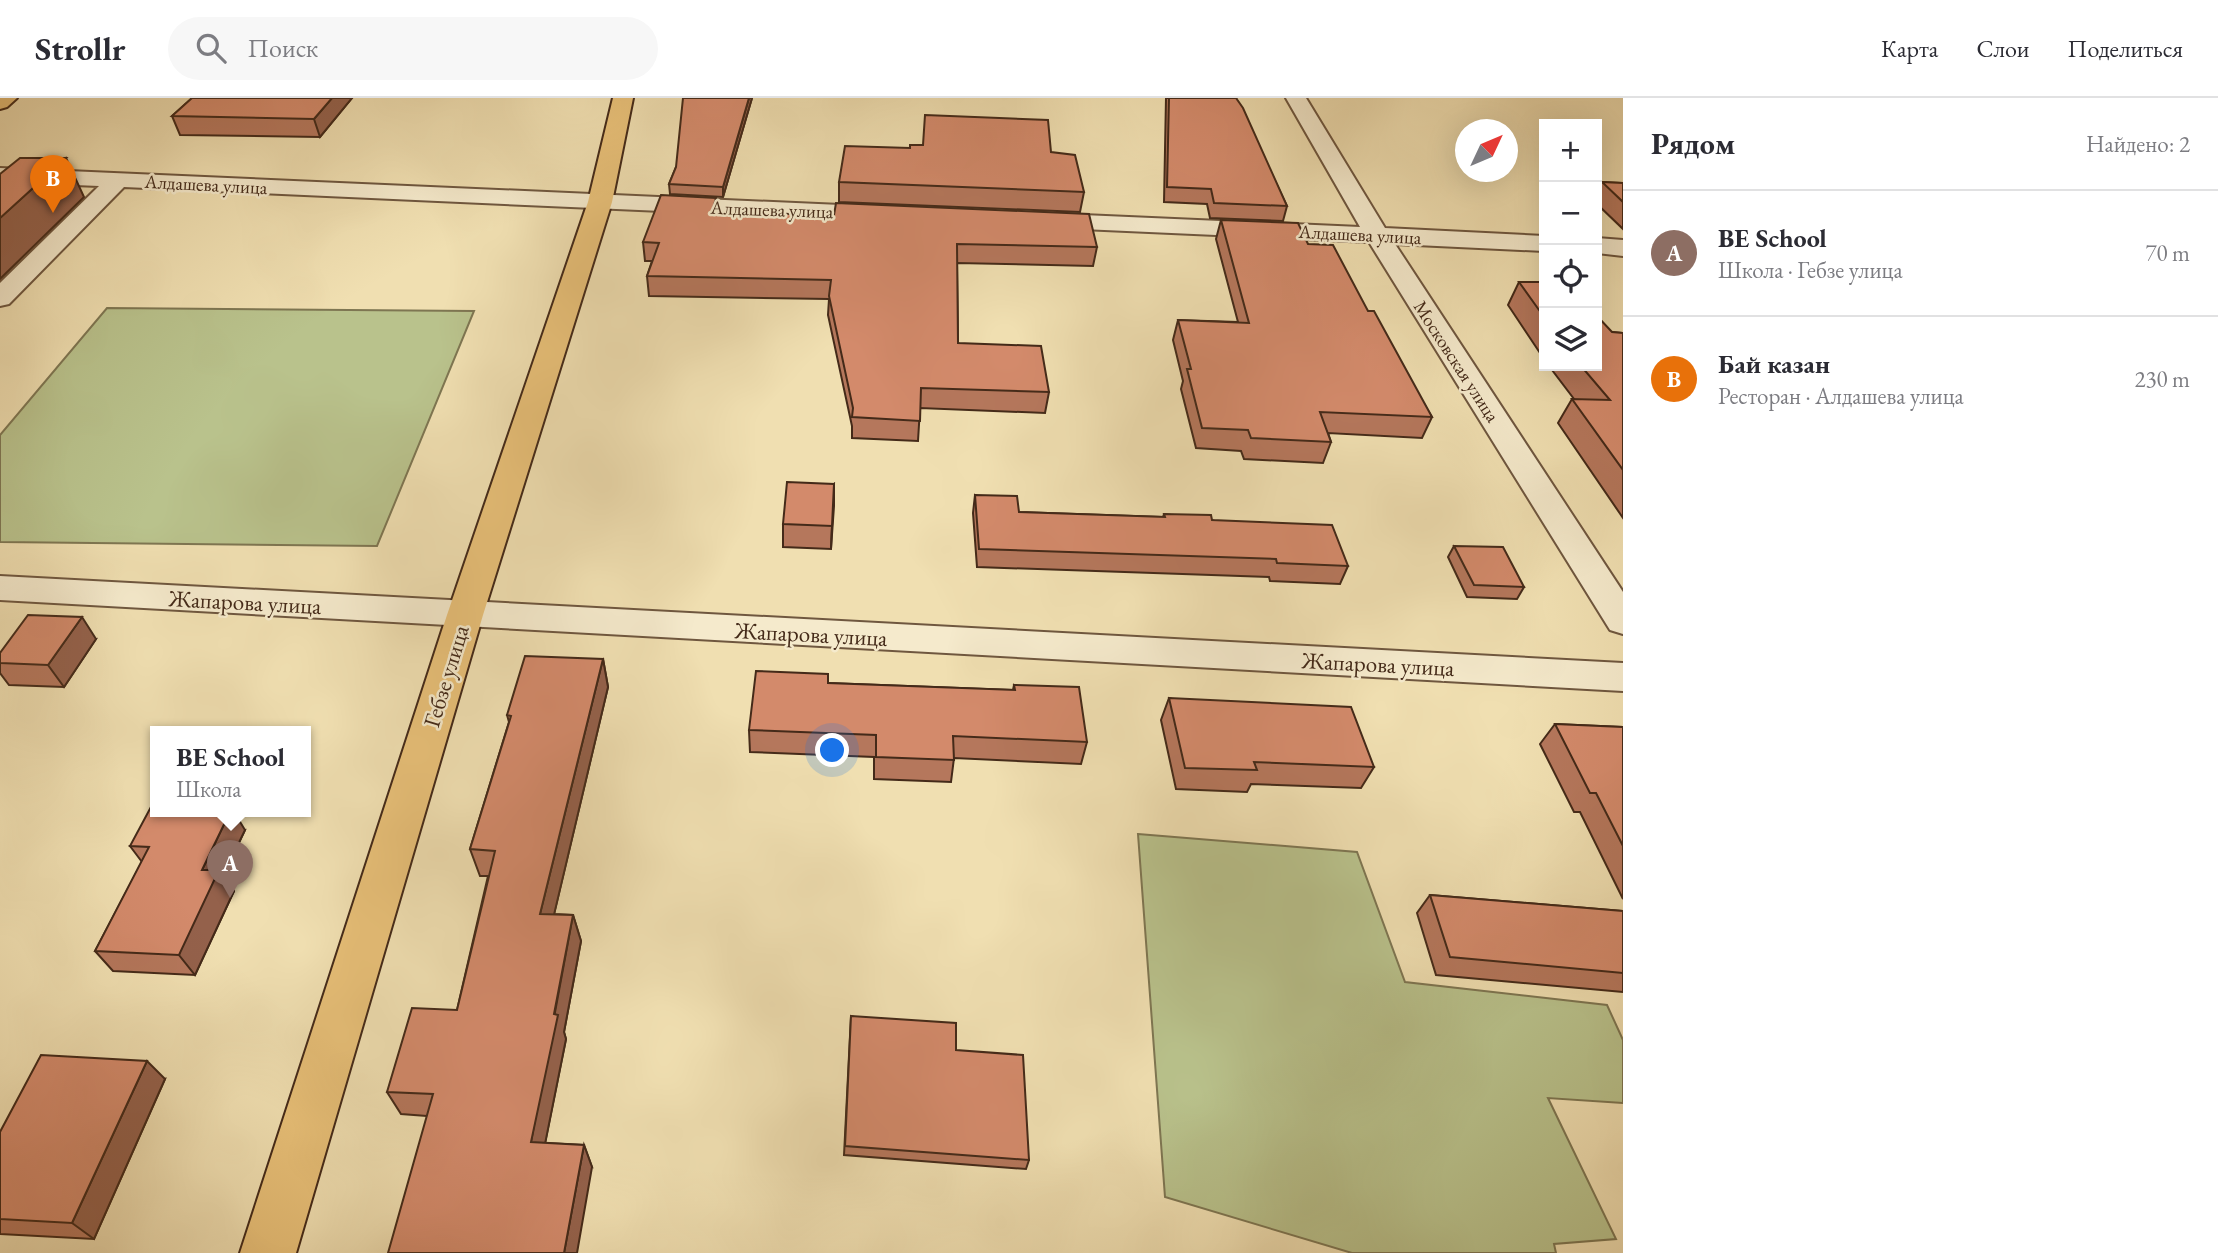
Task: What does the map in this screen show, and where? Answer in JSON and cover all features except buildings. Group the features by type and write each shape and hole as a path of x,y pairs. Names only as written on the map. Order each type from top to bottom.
{"main road":[{"path":"0,103 7,98"},
{"name":"Гебзе улица","path":"268,1253 465,615 600,202 623,98"}],"street":[{"name":"Московская улица","path":"1296,98 1376,234 1623,621"},
{"name":"Алдашева улица","path":"0,175 908,215"},
{"path":"0,298 118,180"},
{"name":"Алдашева улица","path":"1018,219 1539,243"},
{"path":"1602,246 1623,247"},
{"name":"Жапарова улица","path":"0,588 1623,677"}],"green space":[{"path":"107,308 474,311 377,546 0,542 0,435"},
{"path":"1138,834 1357,852 1405,982 1607,1005 1623,1040 1623,1103 1548,1098 1616,1239 1554,1244 1556,1253 1352,1253 1165,1197"}],"place":[{"name":"Бай казан","path":"53,213"},
{"name":"BE School","path":"230,898"}]}
